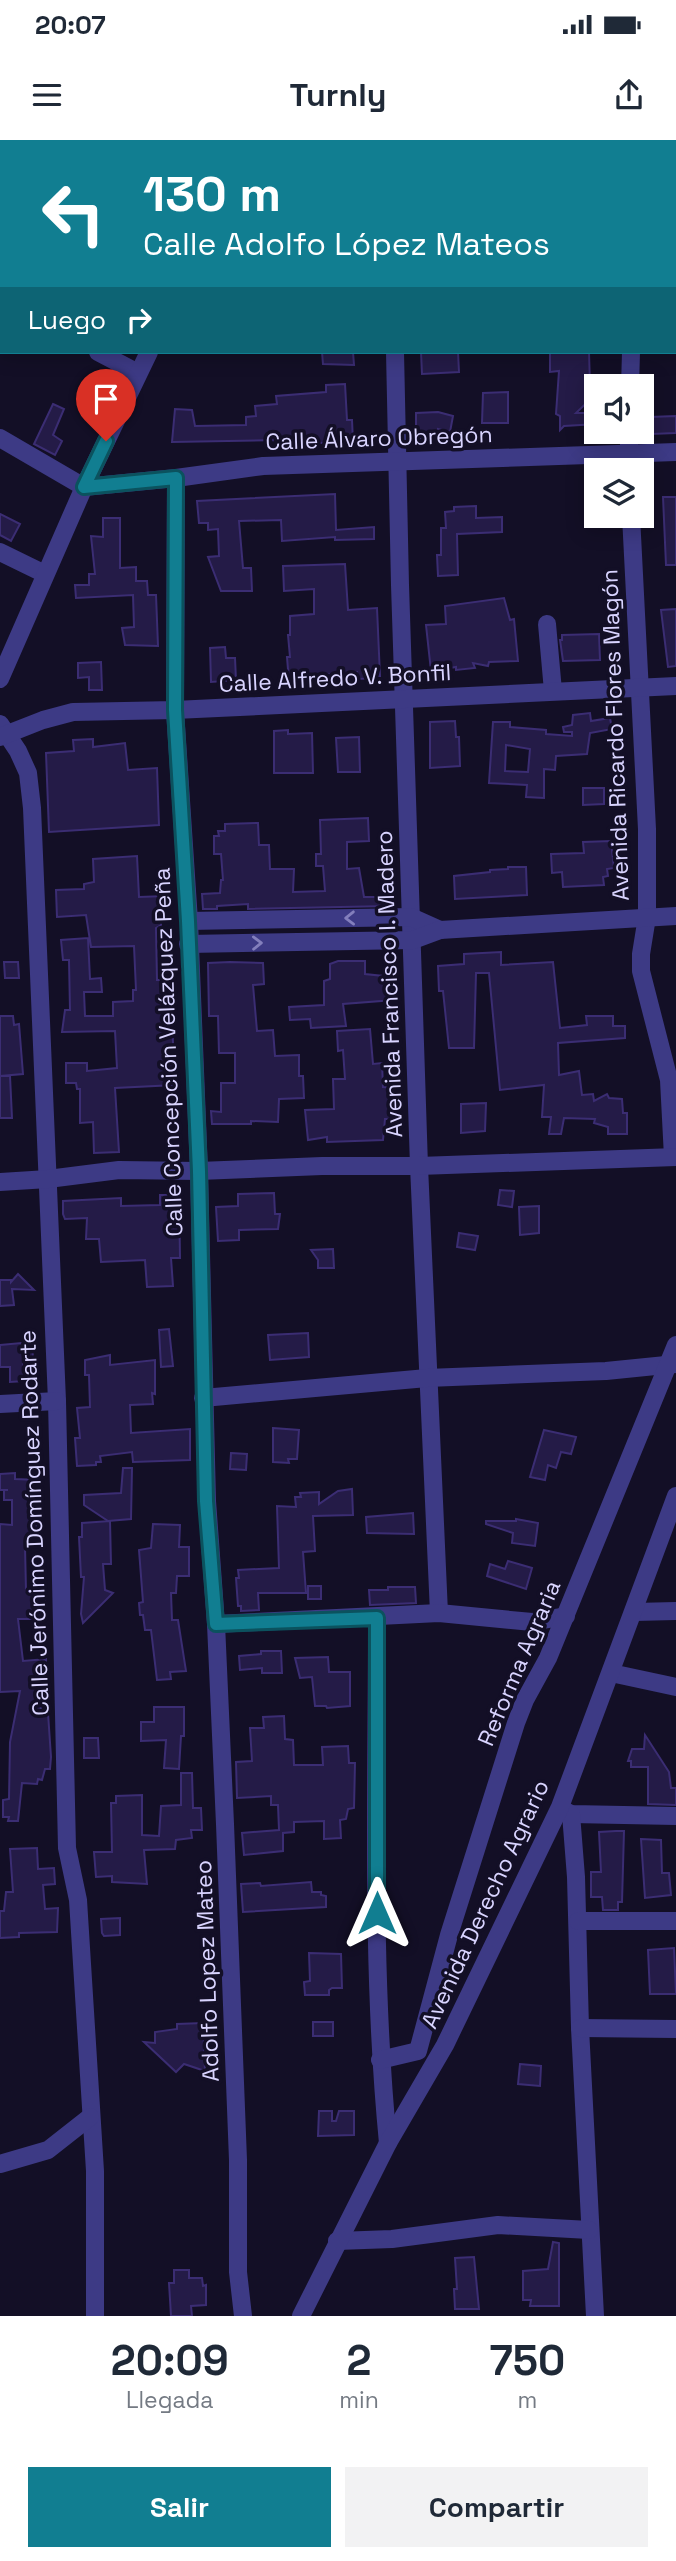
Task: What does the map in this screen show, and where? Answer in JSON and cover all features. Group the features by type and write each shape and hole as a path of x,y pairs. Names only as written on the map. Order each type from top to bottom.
{"street":[{"path":"102,354 138,373"},
{"path":"0,679 84,487 148,354"},
{"name":"Avenida Francisco I. Madero","path":"395,354 419,1167 439,1613"},
{"path":"630,374 631,354"},
{"path":"0,438 84,487"},
{"name":"Calle Álvaro Obregón","path":"647,458 676,452"},
{"name":"Calle Álvaro Obregón","path":"84,487 264,466 397,462 584,462"},
{"name":"Calle Concepción Velázquez Peña","path":"176,478 175,710 199,1171 206,1501 216,1624"},
{"name":"Avenida Ricardo Flores Magón","path":"631,528 638,687 648,829 647,918 641,971 669,1080 675,1157"},
{"path":"0,552 45,574"},
{"path":"547,624 553,691"},
{"name":"Calle Alfredo V. Bonfil","path":"2,731 73,712 175,710 676,687"},
{"name":"Calle Jerónimo Domínguez Rodarte","path":"2,731 18,751 28,773 32,808 57,1401 67,1848 78,1900 94,2171 95,2316"},
{"path":"188,944 413,940 440,930 676,916"},
{"path":"188,921 411,917 440,930"},
{"path":"0,1182 119,1170 419,1167 675,1157"},
{"name":"Reforma Agraria","path":"418,2050 449,1935 516,1723 566,1616 672,1364 676,1345"},
{"path":"203,1398 427,1378 606,1371 672,1364"},
{"path":"0,1404 57,1401"},
{"name":"Avenida Derecho Agrario","path":"301,2316 388,2143 445,2045 566,1811 611,1673 676,1496"},
{"path":"634,1612 676,1612"},
{"path":"216,1624 439,1613 532,1622 566,1616"},
{"path":"377,1618 377,1967 380,2060 388,2143"},
{"name":"Adolfo Lopez Mateo","path":"216,1624 233,2010 238,2160 238,2272 243,2316"},
{"path":"611,1673 676,1687"},
{"path":"596,2315 589,2230 578,1920 566,1811 676,1816"},
{"path":"578,1920 676,1921"},
{"path":"580,2028 676,2029"},
{"path":"380,2060 445,2045"},
{"path":"0,2164 48,2150 90,2118"},
{"path":"337,2241 392,2239 498,2225 589,2230"}],"building":[{"path":"322,354 353,354 354,365 323,364"},
{"path":"421,354 458,354 459,372 422,374"},
{"path":"550,354 589,354 590,374 584,374 584,405 576,413 584,413 584,425 564,426 560,430 560,416 556,414 559,371 550,372"},
{"path":"345,384 347,420 352,420 353,442 172,442 175,409 192,410 195,426 246,425 246,417 256,416 255,406 277,404 276,396 326,392 326,385"},
{"path":"508,392 508,423 482,423 483,393"},
{"path":"53,404 64,409 53,435 62,441 55,455 34,444"},
{"path":"438,412 453,416 450,432 438,429 438,439 416,438 416,413"},
{"path":"676,416 676,433 654,434 654,417"},
{"path":"335,494 336,530 374,527 374,539 335,540 335,537 282,541 281,520 239,521 243,568 251,568 252,591 221,591 208,557 219,556 218,529 208,530 208,523 199,523 197,501"},
{"path":"663,497 676,497 676,565 666,565"},
{"path":"476,506 476,518 502,517 502,532 457,534 458,575 438,576 437,555 441,555 441,528 446,528 445,512 454,511 454,507"},
{"path":"0,514 20,524 11,541 0,535"},
{"path":"103,518 120,518 120,568 136,567 136,581 147,581 148,595 156,595 158,646 125,645 122,628 134,627 133,595 76,598 75,585 89,585 89,574 95,574 91,536 103,537"},
{"path":"345,564 348,610 377,608 380,676 357,679 357,672 303,676 303,681 289,682 287,657 290,657 290,616 314,614 314,589 284,591 283,566"},
{"path":"504,598 510,620 514,619 518,661 489,662 488,666 473,663 475,668 456,670 456,667 431,671 426,625 446,624 445,606"},
{"path":"676,609 676,666 668,667 661,610"},
{"path":"599,634 600,660 563,661 560,640 562,635"},
{"path":"225,647 226,658 235,658 236,680 211,682 210,648"},
{"path":"101,662 102,690 89,690 89,677 78,678 78,663"},
{"path":"590,713 591,721 610,718 612,729 590,733 587,754 556,756 555,770 544,769 544,798 526,797 527,785 489,783 493,722 510,722 510,727 546,730 546,734 572,736 572,732 564,732 563,727 572,725 573,715","holes":["506,745 530,749 528,772 505,771"]},
{"path":"455,721 456,737 459,737 460,766 430,768 430,722"},
{"path":"288,730 288,734 312,733 313,773 274,773 274,731"},
{"path":"359,737 360,772 338,772 336,738"},
{"path":"93,739 93,747 125,743 128,770 157,768 159,825 49,832 46,753 74,751 73,740"},
{"path":"583,788 604,788 604,804 583,805"},
{"path":"368,818 369,841 347,842 347,869 359,868 364,897 389,897 389,906 248,909 248,904 203,909 202,894 220,893 223,880 221,854 214,854 214,836 219,836 218,831 225,831 225,824 258,823 259,845 269,845 270,869 294,869 293,892 325,891 323,866 316,866 316,854 321,854 320,820"},
{"path":"611,841 614,868 607,869 608,876 603,877 604,885 563,887 562,872 552,873 551,854 584,853 583,842"},
{"path":"137,856 139,897 166,896 166,911 161,912 161,925 156,928 157,980 170,980 175,1085 115,1088 119,1152 94,1153 93,1122 80,1123 80,1089 77,1089 76,1083 66,1083 66,1063 87,1063 87,1071 117,1068 115,1031 62,1032 65,1010 70,1010 69,960 63,960 61,940 88,938 90,979 101,978 102,992 84,992 85,1016 113,1016 113,1002 133,1001 133,990 136,990 134,946 91,947 86,915 57,917 56,890 84,889 84,884 94,882 93,859"},
{"path":"508,867 526,867 527,895 455,899 454,876"},
{"path":"501,952 501,965 553,962 560,1028 587,1025 586,1016 613,1016 613,1026 625,1026 625,1038 558,1043 559,1075 579,1071 582,1095 593,1094 594,1101 607,1094 609,1098 622,1099 623,1113 627,1113 627,1134 608,1134 608,1127 594,1123 595,1119 564,1118 561,1134 549,1134 551,1117 542,1117 544,1085 500,1090 489,973 476,973 474,1048 449,1048 443,991 439,991 438,966 464,964 464,954"},
{"path":"338,961 365,961 365,974 393,977 394,1000 343,1004 346,1026 311,1028 310,1019 290,1020 289,1007 324,1005 324,981 330,979 330,964"},
{"path":"4,962 18,962 19,978 5,978"},
{"path":"208,963 263,963 264,984 253,985 257,1031 273,1030 275,1056 299,1055 299,1076 303,1076 304,1098 279,1099 278,1122 212,1124 211,1111 221,1112 221,1083 235,1083 235,1053 219,1053 218,1016 209,1016"},
{"path":"0,1016 13,1016 14,1025 19,1024 23,1074 0,1076"},
{"path":"370,1029 373,1064 382,1063 383,1087 395,1088 396,1119 385,1119 383,1140 327,1142 327,1137 308,1140 305,1110 334,1109 333,1079 345,1079 343,1050 338,1051 337,1031"},
{"path":"0,1076 10,1076 12,1118 0,1118"},
{"path":"486,1103 485,1131 461,1133 461,1104"},
{"path":"500,1190 514,1191 512,1207 498,1205"},
{"path":"274,1193 275,1214 280,1214 278,1229 239,1230 239,1240 218,1241 216,1207 238,1206 238,1194"},
{"path":"160,1195 179,1195 180,1258 171,1258 173,1286 147,1287 145,1260 101,1262 99,1239 86,1239 87,1218 65,1219 63,1214 63,1201 121,1198 121,1206 160,1205"},
{"path":"539,1206 539,1233 520,1235 519,1207"},
{"path":"459,1233 478,1236 475,1250 457,1247"},
{"path":"333,1249 334,1268 318,1268 318,1260 311,1250"},
{"path":"18,1274 34,1290 12,1289 14,1305 0,1306 0,1280 11,1282"},
{"path":"169,1329 173,1366 161,1367 159,1330"},
{"path":"308,1333 309,1357 270,1360 268,1335"},
{"path":"32,1342 33,1359 23,1360 24,1381 10,1382 10,1367 0,1367 0,1345"},
{"path":"110,1355 110,1365 155,1360 153,1404 130,1405 131,1433 190,1429 190,1460 133,1462 132,1452 100,1456 101,1462 96,1462 96,1465 77,1466 75,1438 80,1438 77,1408 90,1407 89,1375 85,1375 85,1360"},
{"path":"273,1428 299,1430 297,1459 288,1459 289,1463 273,1462"},
{"path":"544,1430 576,1437 571,1454 561,1452 556,1468 548,1465 545,1480 530,1477"},
{"path":"231,1453 247,1454 246,1470 230,1469"},
{"path":"123,1468 132,1468 131,1519 108,1521 84,1505 84,1495 121,1493"},
{"path":"15,1473 15,1479 38,1480 40,1500 36,1500 36,1534 31,1535 31,1546 25,1546 26,1591 45,1592 45,1615 42,1615 42,1619 18,1619 23,1661 46,1659 46,1686 40,1713 48,1713 50,1769 45,1769 42,1780 38,1779 37,1784 22,1783 18,1821 8,1821 9,1817 3,1817 3,1800 9,1799 10,1742 20,1691 0,1692 0,1524 12,1525 12,1500 4,1500 4,1490 0,1490 0,1474"},
{"path":"352,1489 353,1515 313,1516 315,1551 303,1552 306,1593 258,1593 259,1610 241,1611 241,1606 238,1606 238,1570 279,1568 277,1506 296,1507 295,1497 301,1497 300,1493 319,1492 319,1504 338,1491"},
{"path":"413,1513 414,1534 367,1533 366,1517"},
{"path":"516,1519 538,1523 535,1546 512,1543 513,1533 486,1524 486,1521"},
{"path":"110,1521 111,1564 103,1564 105,1590 113,1593 83,1623 81,1614 84,1577 81,1577 79,1537 82,1537 82,1523"},
{"path":"153,1524 180,1525 179,1547 189,1547 189,1576 177,1576 176,1593 171,1593 172,1620 178,1620 186,1671 170,1672 171,1679 157,1680 151,1630 145,1630 139,1603 143,1602 139,1550 151,1548"},
{"path":"508,1561 532,1568 526,1589 487,1576 490,1564 505,1569"},
{"path":"308,1586 321,1586 321,1599 308,1599"},
{"path":"388,1587 415,1587 416,1603 370,1605 369,1590 388,1590"},
{"path":"261,1651 281,1651 282,1673 262,1673 262,1668 240,1670 239,1656 261,1654"},
{"path":"328,1657 329,1672 350,1672 350,1706 315,1706 312,1677 300,1678 295,1658"},
{"path":"154,1707 184,1707 184,1736 181,1736 179,1769 164,1768 166,1740 141,1741 141,1722 154,1722"},
{"path":"284,1716 285,1739 293,1740 294,1765 323,1765 322,1747 348,1746 349,1763 355,1763 354,1808 348,1809 346,1819 340,1820 341,1838 324,1839 324,1821 294,1822 294,1832 283,1833 283,1851 244,1855 242,1833 279,1830 278,1805 271,1805 271,1796 237,1798 236,1762 252,1761 250,1728 264,1728 263,1717"},
{"path":"645,1735 669,1772 671,1788 676,1788 676,1805 648,1804 648,1767 631,1767 631,1761 628,1761 632,1749 644,1749"},
{"path":"84,1738 98,1738 99,1758 84,1758"},
{"path":"181,1773 192,1773 193,1808 201,1808 202,1830 191,1830 192,1838 176,1840 175,1849 144,1850 147,1884 112,1882 112,1876 96,1877 94,1852 112,1852 111,1803 116,1803 116,1796 142,1795 142,1835 159,1836 161,1806 181,1805"},
{"path":"624,1831 622,1902 618,1902 618,1910 603,1910 602,1897 591,1897 591,1872 601,1872 599,1832"},
{"path":"641,1839 661,1840 662,1873 669,1873 671,1895 645,1898"},
{"path":"37,1848 38,1869 54,1868 55,1884 43,1885 45,1909 58,1908 57,1932 19,1933 19,1937 0,1938 0,1911 4,1911 6,1892 13,1892 10,1849"},
{"path":"311,1882 312,1892 321,1892 321,1895 326,1896 326,1907 243,1912 241,1884 260,1883 261,1886"},
{"path":"120,1918 120,1935 104,1936 101,1919"},
{"path":"674,1948 676,1994 650,1994 648,1950"},
{"path":"309,1953 341,1954 342,1988 332,1988 329,1995 305,1995 304,1982 310,1981"},
{"path":"313,2022 333,2022 333,2036 313,2036"},
{"path":"203,2023 205,2071 184,2064 176,2072 144,2042 155,2043 155,2032 177,2029 177,2024"},
{"path":"520,2064 541,2066 540,2086 518,2084"},
{"path":"319,2111 332,2111 332,2121 336,2121 339,2111 354,2111 354,2135 318,2136"},
{"path":"553,2242 559,2243 559,2306 530,2306 531,2300 523,2300 523,2271 548,2269"},
{"path":"474,2257 479,2309 455,2309 455,2258"},
{"path":"174,2270 189,2270 189,2278 202,2278 203,2286 206,2285 206,2305 191,2306 192,2316 171,2316 169,2283 174,2283"}],"route":[{"path":"106,441 84,487 176,478 175,710 199,1171 206,1501 216,1624 377,1618 377,1913"}]}
